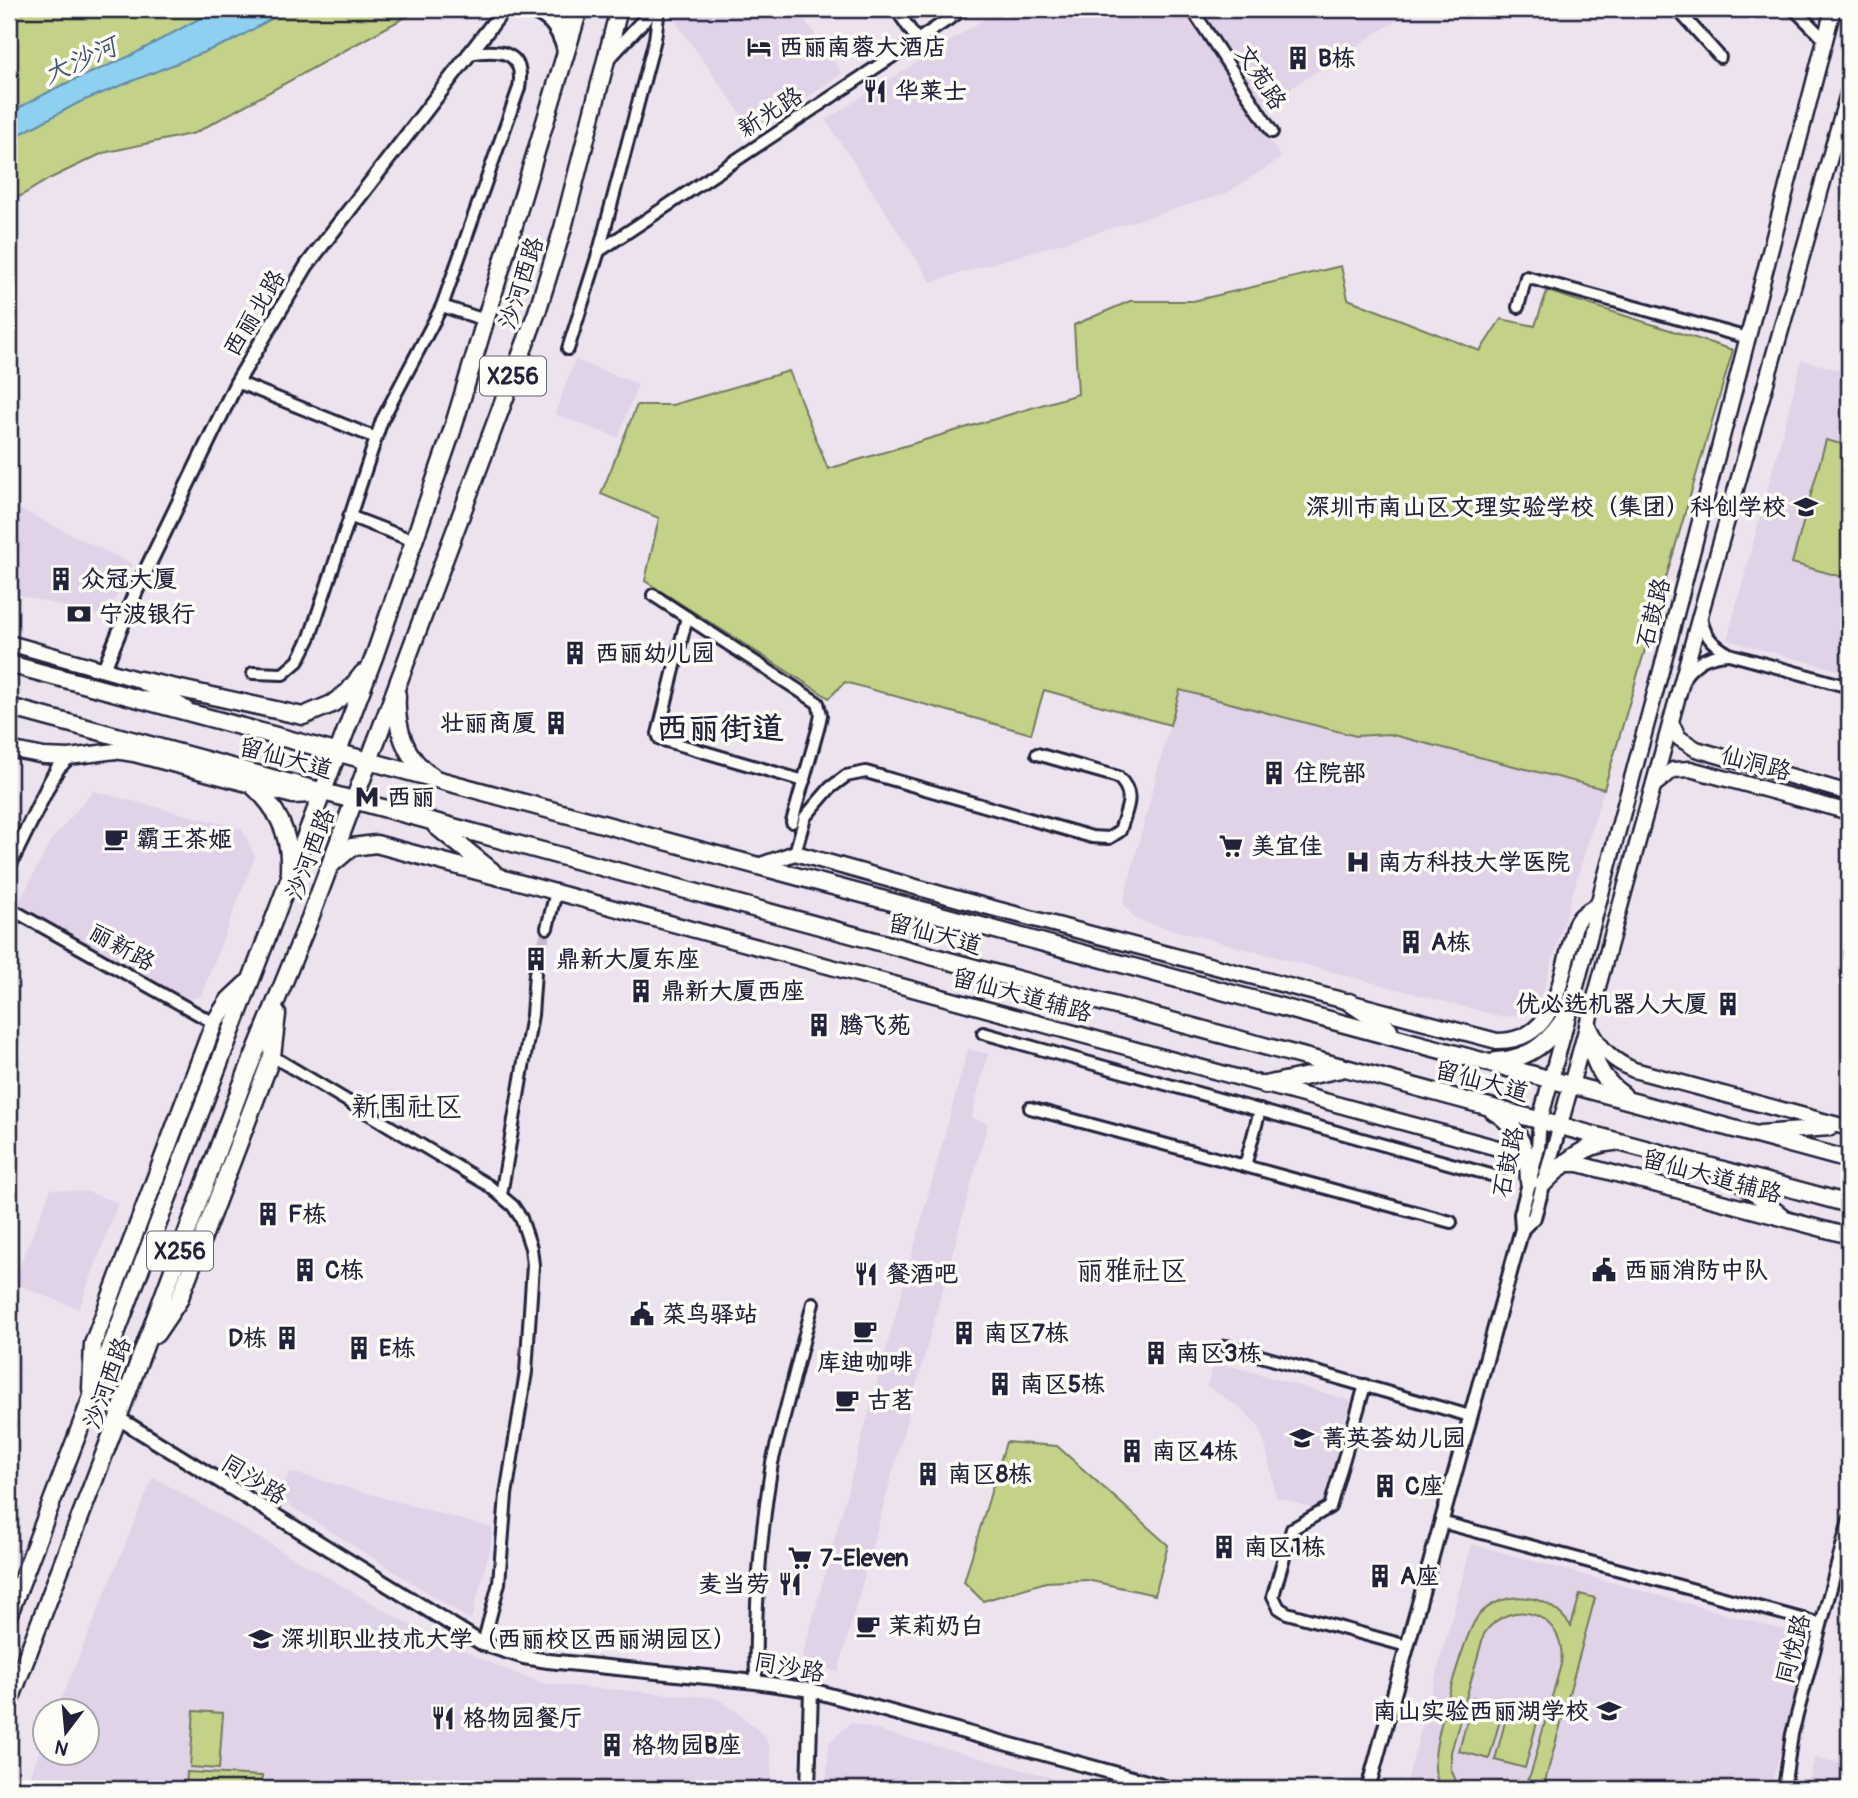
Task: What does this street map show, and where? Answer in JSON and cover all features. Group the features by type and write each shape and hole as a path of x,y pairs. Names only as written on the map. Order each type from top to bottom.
{"main road":[{"path":"561,9 564,48"},
{"name":"沙河西路","path":"9,1614 374,657 452,431 579,9"},
{"name":"沙河西路","path":"9,1703 241,1087 330,865 537,312 563,228 619,9"},
{"name":"石鼓路","path":"1540,1120 1833,9"},
{"name":"石鼓路","path":"1560,1125 1701,612 1849,90"},
{"path":"9,643 140,680 303,716 332,704 348,692 374,657"},
{"name":"留仙大道","path":"9,664 1849,1160"},
{"path":"140,680 196,715"},
{"path":"397,681 396,710 402,738 421,768 443,783"},
{"name":"留仙大道","path":"9,707 1849,1204"},
{"name":"仙洞路","path":"1671,723 1679,738 1696,749 1849,793"},
{"path":"9,749 44,757 69,757 97,752 134,754 293,796 323,791"},
{"name":"仙洞路","path":"1654,785 1673,771 1690,769 1849,812"},
{"path":"253,786 275,809 283,827 288,845 288,883"},
{"path":"429,821 500,877"},
{"path":"330,865 352,847 376,844 500,877"},
{"path":"758,866 795,853 962,900 1497,1041 1525,1037 1541,1026 1550,1010 1578,919 1598,904"},
{"name":"留仙大道辅路","path":"500,877 1505,1150 1529,1164"},
{"path":"91,1399 93,1344 214,1023 229,1000 251,979"},
{"path":"141,1357 179,1300 272,1056 281,989"},
{"path":"1349,1002 1403,1038"},
{"path":"1483,1060 1509,1060 1532,1051 1552,1037 1570,1009"},
{"path":"1588,1024 1590,1048 1600,1073 1615,1090 1641,1103"},
{"path":"1588,1024 1607,1053 1634,1070 1849,1128"},
{"path":"1265,1085 1346,1068"},
{"path":"1478,1104 1498,1114 1510,1125 1526,1151 1536,1183 1580,1151 1597,1144 1624,1143"},
{"path":"1737,1130 1764,1134 1849,1128"},
{"name":"留仙大道辅路","path":"1564,1164 1579,1164 1849,1236"},
{"path":"1719,1168 1780,1214 1794,1221"}],"street":[{"name":"西丽北路","path":"104,669 136,590 237,382 307,265 501,12 516,9 536,12 545,17 558,32 564,48"},
{"path":"604,63 654,9"},
{"path":"568,349 598,251 655,39 659,9"},
{"path":"896,9 917,40"},
{"name":"新光路","path":"598,251 964,9"},
{"name":"文苑路","path":"1192,9 1272,132"},
{"path":"1677,9 1720,57"},
{"path":"1794,9 1825,40"},
{"path":"560,72 564,48"},
{"path":"253,673 283,674 298,661 310,636 382,420 442,306 521,76 520,65 507,55 496,52 468,54"},
{"path":"1518,307 1526,277 1748,338"},
{"path":"442,306 485,320"},
{"path":"237,382 376,438"},
{"path":"349,516 414,541"},
{"path":"653,595 818,703 821,715 792,822"},
{"path":"1701,612 1702,625 1707,636 1715,646 1729,654 1849,687"},
{"path":"687,617 658,734 660,738 804,781"},
{"path":"1682,681 1702,659 1729,654"},
{"path":"795,853 805,817 846,776 866,772 1092,837 1109,838 1120,831 1130,796 1128,787 1118,778 1037,754"},
{"path":"44,757 49,766 51,780"},
{"path":"9,866 51,780 69,757"},
{"path":"547,928 556,892"},
{"name":"丽新路","path":"9,908 214,1023"},
{"path":"501,1195 532,1015 535,973"},
{"path":"983,1033 1499,1177"},
{"path":"272,1056 501,1195 521,1217 533,1265 526,1373 506,1495 499,1583 483,1644"},
{"path":"1030,1108 1451,1222"},
{"path":"1245,1166 1260,1110"},
{"name":"石鼓路","path":"1536,1183 1540,1120"},
{"name":"石鼓路","path":"1368,1789 1522,1229 1521,1214 1560,1125"},
{"path":"756,1682 756,1590 767,1490 813,1303"},
{"path":"1226,1346 1470,1416"},
{"path":"1365,1385 1330,1507 1293,1529 1273,1596 1279,1608 1287,1613 1407,1646"},
{"name":"同沙路","path":"118,1418 483,1644 548,1661 811,1690 1172,1789"},
{"name":"同悦路","path":"1784,1789 1792,1734 1849,1520"},
{"path":"1441,1522 1821,1624"},
{"path":"808,1789 811,1690"}],"shaded area":[{"name":"西丽南蓉大酒店","path":"679,9 797,9 842,73 755,134 676,22"},
{"path":"1000,9 1184,9 1281,158 1225,194 931,282 826,120"},
{"path":"1200,9 1414,9 1263,106"},
{"path":"575,360 638,384 618,438 555,414"},
{"name":"深圳市南山区文理实验学校（集团）科创学校","path":"1802,360 1849,373 1849,673 1727,640"},
{"name":"众冠大厦","path":"19,509 132,564 106,618 9,592 9,536"},
{"name":"南方科技大学医院","path":"1179,689 1356,736 1389,734 1604,789 1543,991 1535,1005 1520,1014 1503,1017 1136,920 1123,903"},
{"path":"93,791 242,829 255,856 201,996 186,999 18,905 50,842"},
{"path":"968,1049 988,1054 971,1118 988,1123 838,1672 801,1662"},
{"path":"51,1189 88,1192 118,1203 79,1309 13,1283"},
{"name":"菁英荟幼儿园","path":"1214,1361 1351,1401 1320,1510 1276,1497 1259,1427 1244,1411 1207,1386"},
{"path":"291,1472 492,1528 490,1549 471,1620 275,1496"},
{"name":"深圳职业技术大学（西丽校区西丽湖园区）","path":"153,1477 417,1629 497,1666 545,1684 717,1698 764,1736 770,1748 772,1789 24,1789 33,1766 102,1766 102,1696 63,1696"},
{"name":"南山实验西丽湖学校","path":"1472,1544 1812,1638 1770,1789 1409,1789 1406,1785"},
{"path":"851,1723 1094,1789 826,1789 829,1742"},
{"path":"1815,1757 1849,1766 1849,1789 1807,1789"}],"green space":[{"path":"9,9 420,9 195,133 103,153 49,179 9,203"},
{"path":"1341,266 1348,299 1480,351 1501,319 1535,326 1547,291 1733,350 1604,789 1389,734 1356,736 1180,690 1170,725 1044,690 1031,734 845,682 829,698 645,581 659,518 601,494 637,405 672,405 789,371 828,469 1078,394 1074,325 1130,301 1193,301"},
{"path":"1826,440 1849,446 1849,579 1792,563"},
{"path":"1006,1442 1057,1446 1168,1545 1155,1595 1087,1580 1046,1582 983,1601 964,1582"},
{"path":"1580,1594 1595,1598 1543,1789 1523,1789 1531,1773 1561,1664 1561,1647 1556,1633 1547,1622 1536,1615 1523,1613 1509,1615 1496,1622 1484,1634 1451,1752 1451,1770 1460,1789 1442,1789 1435,1766 1440,1728 1466,1640 1479,1615 1501,1600 1528,1598 1552,1607 1571,1626"},
{"path":"1473,1697 1504,1706 1489,1759 1459,1751"},
{"path":"1509,1707 1539,1715 1525,1768 1495,1760"},
{"path":"194,1711 223,1713 219,1769 190,1767"},
{"path":"187,1772 262,1776 261,1789 186,1789"}],"water":[{"path":"217,9 289,9 232,41 80,102 9,140 9,113 60,86 130,56"}],"tunnel":[{"path":"535,973 547,928"}],"place":[{"name":"西丽南蓉大酒店","path":"759,47"},
{"name":"B栋","path":"1298,58"},
{"name":"华莱士","path":"875,91"},
{"name":"深圳市南山区文理实验学校（集团）科创学校","path":"1806,507"},
{"name":"众冠大厦","path":"61,579"},
{"name":"宁波银行","path":"79,614"},
{"name":"西丽幼儿园","path":"575,653"},
{"name":"壮丽商厦","path":"556,723"},
{"name":"住院部","path":"1274,773"},
{"name":"西丽","path":"367,797"},
{"name":"霸王茶姬","path":"116,839"},
{"name":"美宜佳","path":"1231,846"},
{"name":"南方科技大学医院","path":"1358,862"},
{"name":"A栋","path":"1411,942"},
{"name":"鼎新大厦东座","path":"536,959"},
{"name":"鼎新大厦西座","path":"641,991"},
{"name":"优必选机器人大厦","path":"1728,1004"},
{"name":"腾飞苑","path":"819,1025"},
{"name":"F栋","path":"268,1214"},
{"name":"C栋","path":"305,1270"},
{"name":"西丽消防中队","path":"1604,1270"},
{"name":"餐酒吧","path":"866,1274"},
{"name":"菜鸟驿站","path":"642,1314"},
{"name":"库迪咖啡","path":"865,1331"},
{"name":"南区7栋","path":"964,1333"},
{"name":"D栋","path":"287,1338"},
{"name":"E栋","path":"359,1348"},
{"name":"南区3栋","path":"1156,1353"},
{"name":"南区5栋","path":"1000,1384"},
{"name":"古茗","path":"847,1400"},
{"name":"菁英荟幼儿园","path":"1302,1438"},
{"name":"南区4栋","path":"1132,1451"},
{"name":"南区8栋","path":"928,1474"},
{"name":"C座","path":"1385,1486"},
{"name":"南区1栋","path":"1224,1547"},
{"name":"7-Eleven","path":"800,1558"},
{"name":"A座","path":"1380,1576"},
{"name":"麦当劳","path":"790,1584"},
{"name":"茉莉奶白","path":"868,1626"},
{"name":"深圳职业技术大学（西丽校区西丽湖园区）","path":"261,1639"},
{"name":"南山实验西丽湖学校","path":"1609,1711"},
{"name":"格物园餐厅","path":"443,1718"},
{"name":"格物园B座","path":"612,1745"}],"district":[{"name":"西丽街道","path":"720,728"},
{"name":"新围社区","path":"407,1106"},
{"name":"丽雅社区","path":"1132,1270"}],"water label":[{"name":"大沙河","path":"80,60"}]}
